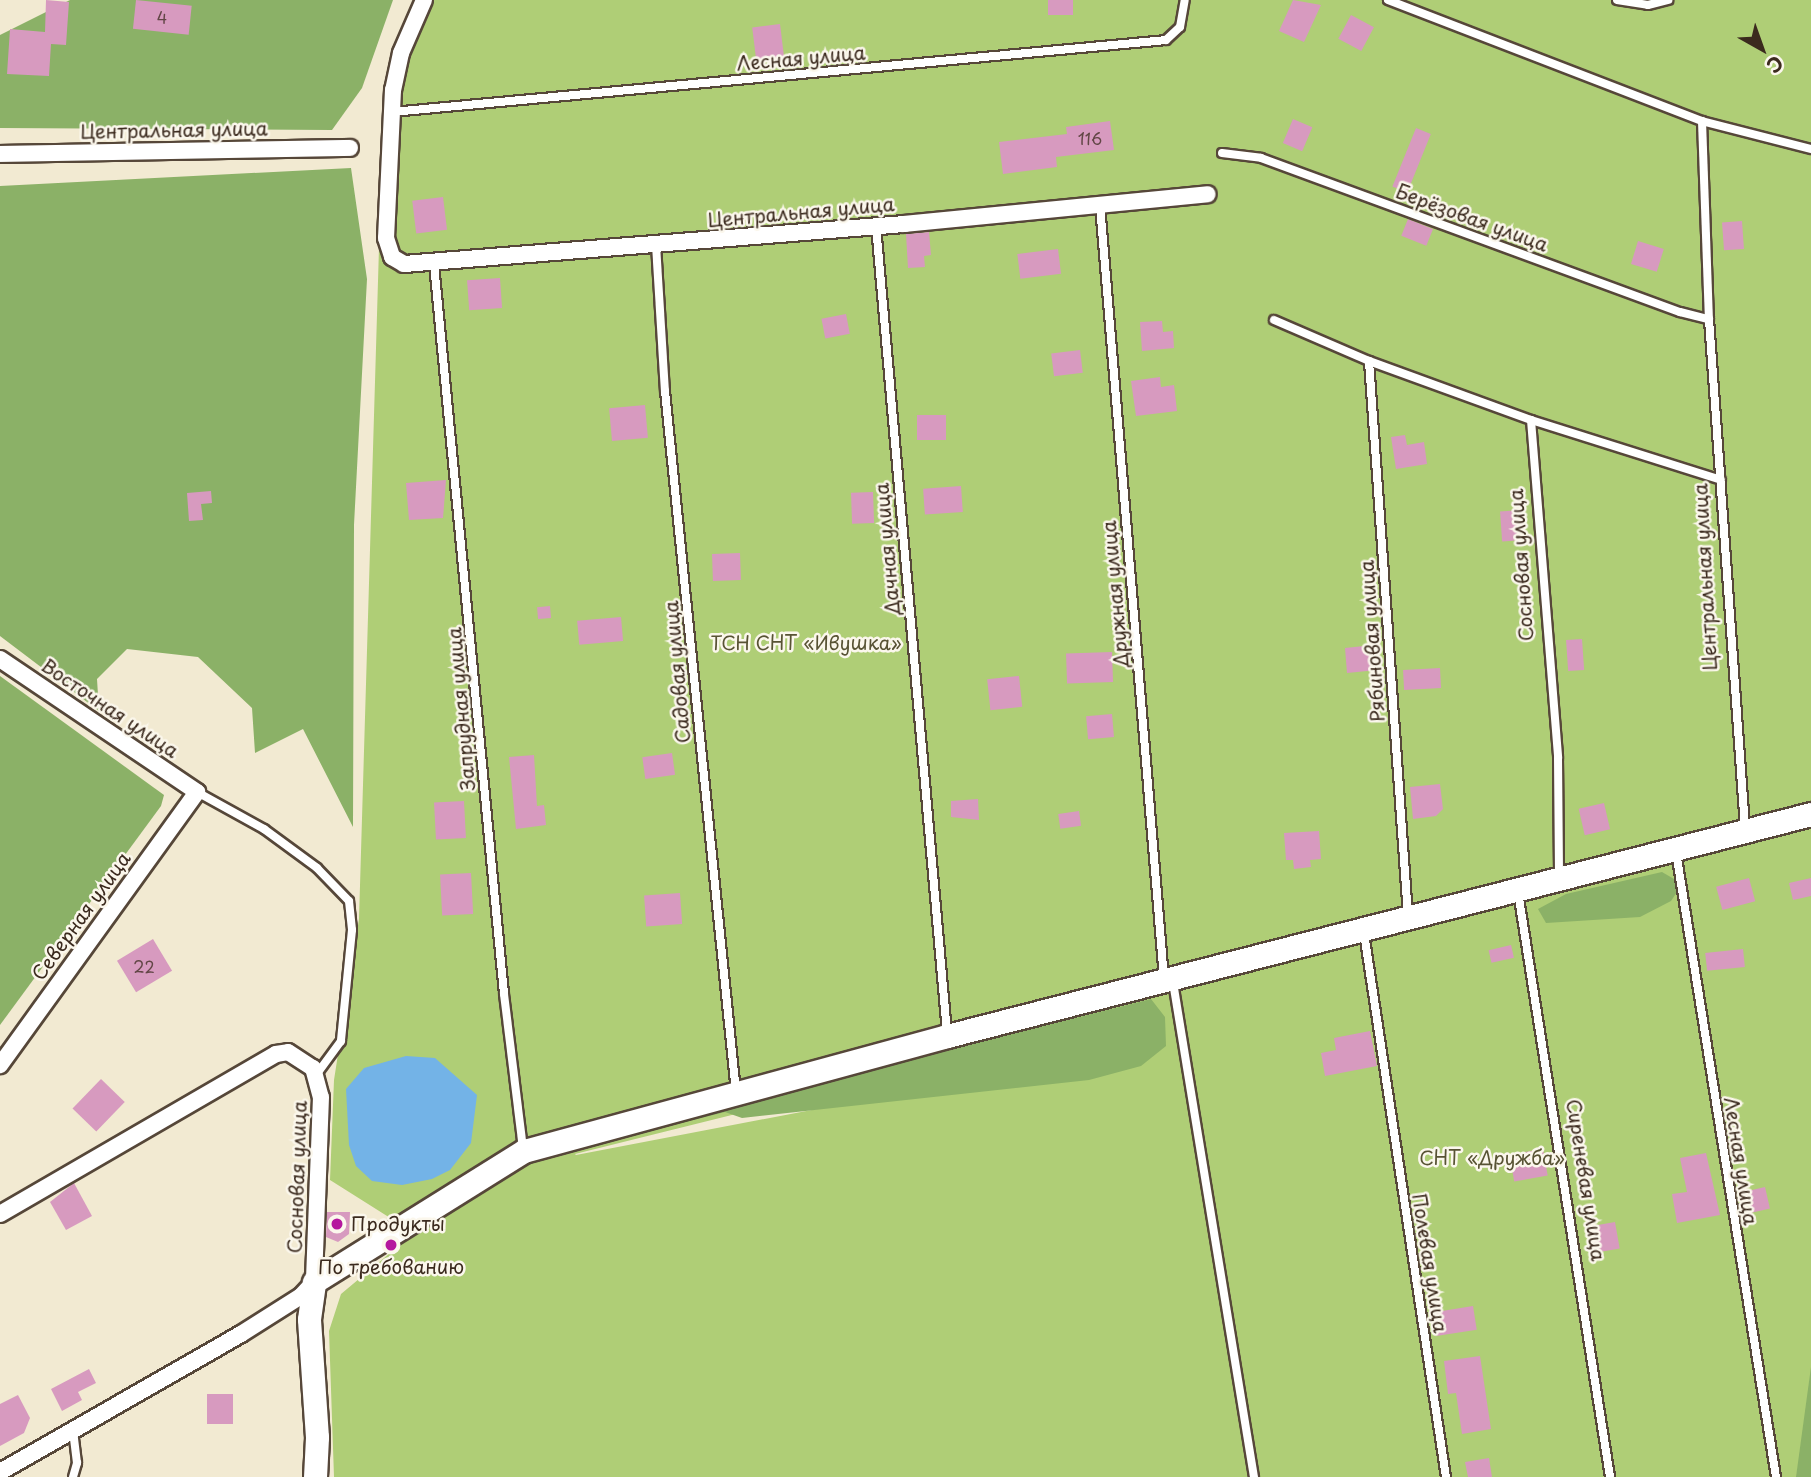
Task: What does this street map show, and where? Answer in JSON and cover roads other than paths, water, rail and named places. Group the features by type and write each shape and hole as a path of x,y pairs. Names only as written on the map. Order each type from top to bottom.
{"street":[{"path":"392,112 401,53 424,0"},
{"name":"Центральная улица","path":"392,112 385,226 397,261 434,264 1208,194"},
{"name":"Центральная улица","path":"0,155 350,148"},
{"name":"Восточная улица","path":"0,659 197,792"},
{"name":"Северная улица","path":"0,1065 197,792"},
{"path":"0,1472 242,1334 300,1296 314,1282 524,1151 737,1096 947,1036 1811,814"},
{"name":"Сосновая улица","path":"0,1214 276,1054 288,1052 302,1058 316,1075 321,1097 314,1282"},
{"path":"314,1282 309,1319 317,1437 315,1477"}],"lane":[{"name":"Лесная улица","path":"392,112 1166,40 1181,27 1185,0"},
{"path":"1388,0 1702,121 1811,149"},
{"path":"1617,0 1648,5 1668,0"},
{"name":"Центральная улица","path":"1702,121 1709,319 1745,831"},
{"name":"Берёзовая улица","path":"1222,153 1261,158 1679,312 1709,319"},
{"name":"Дружная улица","path":"1100,205 1169,980 1254,1477"},
{"name":"Дачная улица","path":"876,226 947,1036"},
{"name":"Садовая улица","path":"656,245 665,391 718,946 737,1096"},
{"name":"Запрудная улица","path":"434,264 503,993 524,1151"},
{"path":"1274,320 1369,361 1531,420 1721,480"},
{"name":"Рябиновая улица","path":"1369,361 1408,918"},
{"name":"Сосновая улица","path":"1531,420 1558,758 1559,879"},
{"path":"197,792 264,829 317,867 349,901 352,930 341,1041 316,1075"},
{"name":"Лесная улица","path":"1676,849 1776,1477"},
{"name":"Сиреневая улица","path":"1518,890 1610,1477"},
{"name":"Полевая улица","path":"1364,930 1446,1477"},
{"path":"73,1477 77,1463 74,1430"}],"water":[{"path":"406,1056 435,1058 477,1095 471,1143 450,1170 432,1179 402,1185 372,1181 356,1166 349,1145 346,1089 364,1068"}],"place":[{"name":"Продукты","path":"337,1224"},
{"name":"По требованию","path":"391,1245"}],"park label":[{"name":"ТСН СНТ «Ивушка»","path":"806,643"},
{"name":"СНТ «Дружба»","path":"1492,1158"}]}
